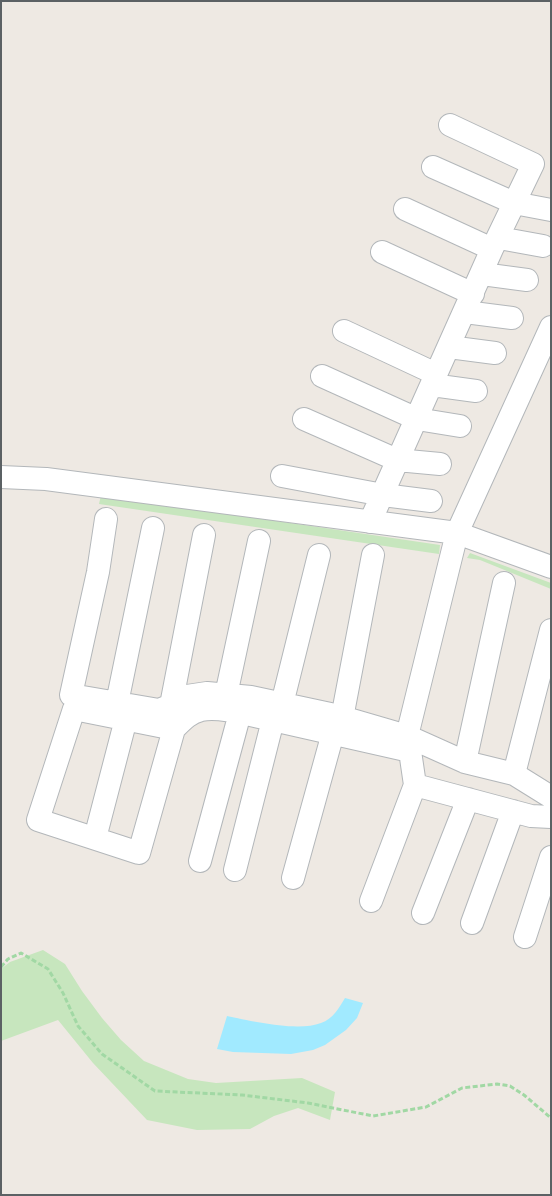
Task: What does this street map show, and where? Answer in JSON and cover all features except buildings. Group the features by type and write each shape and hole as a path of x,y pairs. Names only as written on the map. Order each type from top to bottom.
{"street":[{"path":"370,522 514,203 542,166 450,125"},
{"path":"433,167 514,203 551,210"},
{"path":"405,209 496,243 543,246"},
{"path":"382,252 469,303 512,318"},
{"path":"482,274 527,280"},
{"path":"407,736 457,533 551,327"},
{"path":"344,331 434,380 476,391"},
{"path":"449,347 495,353"},
{"path":"322,376 417,419 460,426"},
{"path":"304,419 397,460 440,464"},
{"path":"282,476 382,495 431,501"},
{"path":"1,477 46,480 457,533 551,567"},
{"path":"106,519 98,572 71,695 174,729"},
{"path":"95,838 122,711 153,528"},
{"path":"171,705 204,535"},
{"path":"226,695 259,541"},
{"path":"236,870 319,555"},
{"path":"293,878 338,726 373,556"},
{"path":"466,762 504,583"},
{"path":"514,774 551,630"},
{"path":"278,712 251,697 207,693 187,696 159,710 74,709 38,820 139,853 174,729 186,716 202,710 240,713 278,712 335,715 338,726"},
{"path":"200,861 240,713"},
{"path":"338,726 407,736 466,762 514,774 551,797"},
{"path":"338,726 410,751 415,785 371,901"},
{"path":"415,785 531,816 551,817"},
{"path":"423,913 468,799"},
{"path":"472,923 513,811"},
{"path":"525,937 551,858"}],"path":[{"path":"1,968 8,959 21,953 48,968 63,993 78,1026 102,1054 155,1091 242,1095 308,1103 373,1116 426,1107 462,1088 497,1084 510,1086 524,1095 551,1118"}],"green space":[{"path":"101,495 440,545 439,554 99,504"},
{"path":"470,553 551,583 551,589 480,560 467,558"},
{"path":"43,950 65,964 102,1018 121,1040 144,1061 188,1079 216,1083 302,1078 335,1092 330,1120 298,1108 274,1116 250,1129 197,1130 147,1120 93,1063 58,1020 1,1041 1,969 10,962"}],"water":[{"path":"345,998 363,1003 357,1018 346,1030 325,1045 313,1050 291,1054 233,1052 217,1049 227,1016 274,1025 311,1025 329,1019"}]}
